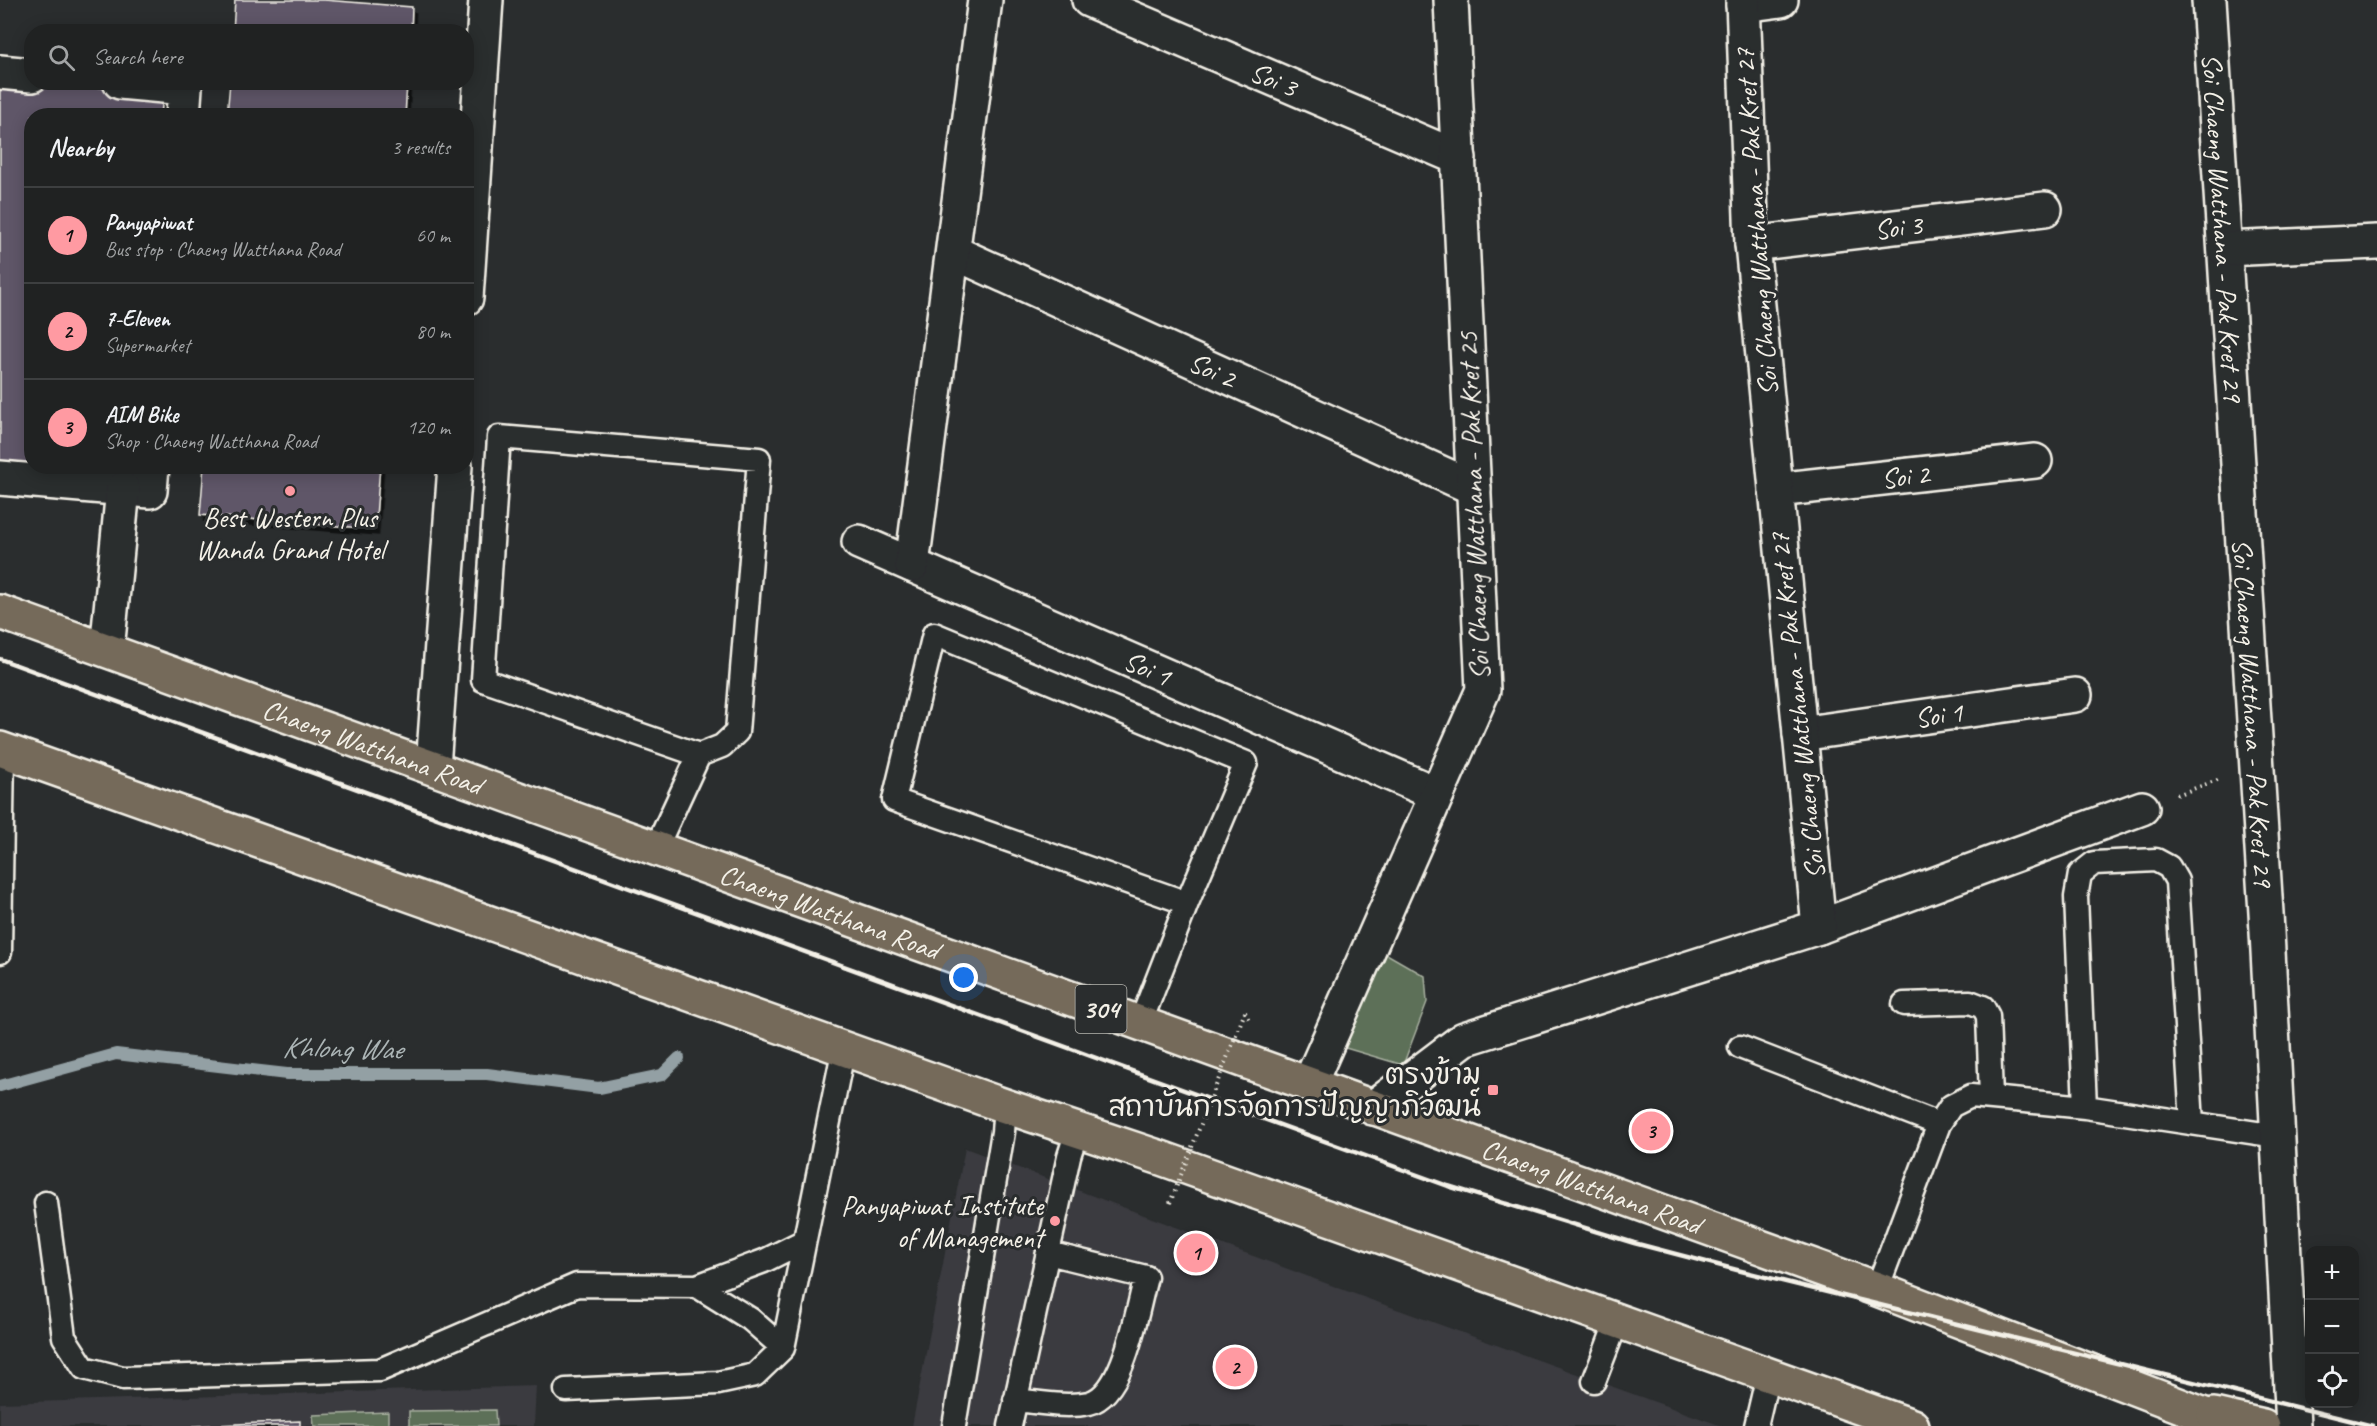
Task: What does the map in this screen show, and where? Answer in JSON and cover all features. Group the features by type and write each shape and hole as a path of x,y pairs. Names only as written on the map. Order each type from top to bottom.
{"main road":[{"name":"Chaeng Watthana Road","path":"0,612 1877,1289 2233,1426"},
{"path":"1,749 1005,1106 1078,1128 1912,1426"},
{"name":"Chaeng Watthana Road","path":"2200,1412 2263,1426"}],"street":[{"path":"474,179 486,0"},
{"path":"912,565 985,0"},
{"name":"Soi 3","path":"1089,0 1459,158"},
{"name":"Soi Chaeng Watthana - Pak Kret 25","path":"1309,1085 1483,690 1451,0"},
{"path":"1743,2 1781,0"},
{"name":"Soi Chaeng Watthana - Pak Kret 29","path":"2209,0 2256,766 2293,1426"},
{"name":"Soi Chaeng Watthana - Pak Kret 27","path":"1743,2 1752,244 1819,927"},
{"path":"0,72 24,74"},
{"path":"184,108 185,90"},
{"name":"Soi 3","path":"1752,244 2045,209"},
{"path":"2225,249 2377,242"},
{"name":"Soi 2","path":"952,252 1474,488"},
{"name":"Soi 2","path":"1776,490 2035,461"},
{"path":"0,478 150,491 151,474"},
{"path":"433,767 454,474"},
{"path":"107,650 123,489"},
{"name":"Soi 1","path":"859,542 1437,794"},
{"name":"Soi 1","path":"1800,734 2075,695"},
{"path":"1373,1108 1464,1039 1819,927 2142,808"}],"lane":[{"path":"656,848 699,755 722,747 737,732 759,459 499,437 483,680 699,755"},
{"path":"1140,1024 1187,903 1246,762 934,634 894,800 1187,903"},
{"path":"0,952 1,749"},
{"path":"2085,1107 2076,897 2080,874 2094,863 2156,860 2169,867 2178,881 2192,1123"},
{"path":"1904,1004 1970,1002 1983,1007 1988,1016 1991,1097"},
{"path":"566,1390 718,1383 755,1376 783,1348 844,1047"},
{"path":"1740,1047 1939,1124"},
{"path":"1877,1289 1939,1124 1950,1106 1971,1096 2085,1107 2277,1136"},
{"path":"954,1426 1003,1132 1005,1106"},
{"path":"1016,1425 1015,1400 1069,1156 1078,1128"},
{"path":"46,1203 64,1337 84,1368 123,1378 381,1370 577,1285 697,1286 764,1261 804,1241"},
{"path":"1015,1400 1069,1405 1091,1402 1109,1390 1120,1371 1146,1277 1048,1253"},
{"path":"697,1286 750,1319 783,1348"},
{"path":"1594,1381 1617,1321"},
{"path":"1756,1426 1768,1375"}],"path":[{"path":"2142,808 2256,766"},
{"path":"1170,1203 1245,1012"}],"shaded area":[{"name":"Panyapiwat Institute of Management","path":"965,1148 1352,1293 1722,1426 912,1426"},
{"path":"536,1386 534,1426 0,1426 0,1403"}],"green space":[{"path":"1385,953 1425,976 1427,1002 1403,1065 1332,1044"},
{"path":"495,1410 496,1426 409,1426 409,1411"},
{"path":"388,1412 388,1426 314,1426 313,1415"}],"building":[{"path":"235,0 324,0 412,7 411,24 234,24"},
{"path":"0,79 24,81 24,90 128,90 163,93 162,108 24,108 24,465 0,463"},
{"path":"229,90 407,90 405,108 228,108"},
{"name":"Best Western Plus Wanda Grand Hotel","path":"203,474 379,474 375,529 200,515"},
{"path":"300,1421 300,1426 192,1426"}],"waterway":[{"name":"Khlong Wae","path":"0,1086 116,1054 287,1074 487,1074 599,1088 662,1075 679,1058"}],"railway":[{"path":"0,659 1448,1186 1634,1243 1737,1270 2373,1426"}],"place":[{"name":"Best Western Plus Wanda Grand Hotel","path":"290,491"},
{"name":"ตรงข้าม สถาบันการจัดการปัญญาภิวัฒน์","path":"1493,1090"},
{"name":"AIM Bike","path":"1651,1131"},
{"name":"Panyapiwat Institute of Management","path":"1055,1221"},
{"name":"Panyapiwat","path":"1196,1253"},
{"name":"7-Eleven","path":"1235,1367"}]}
